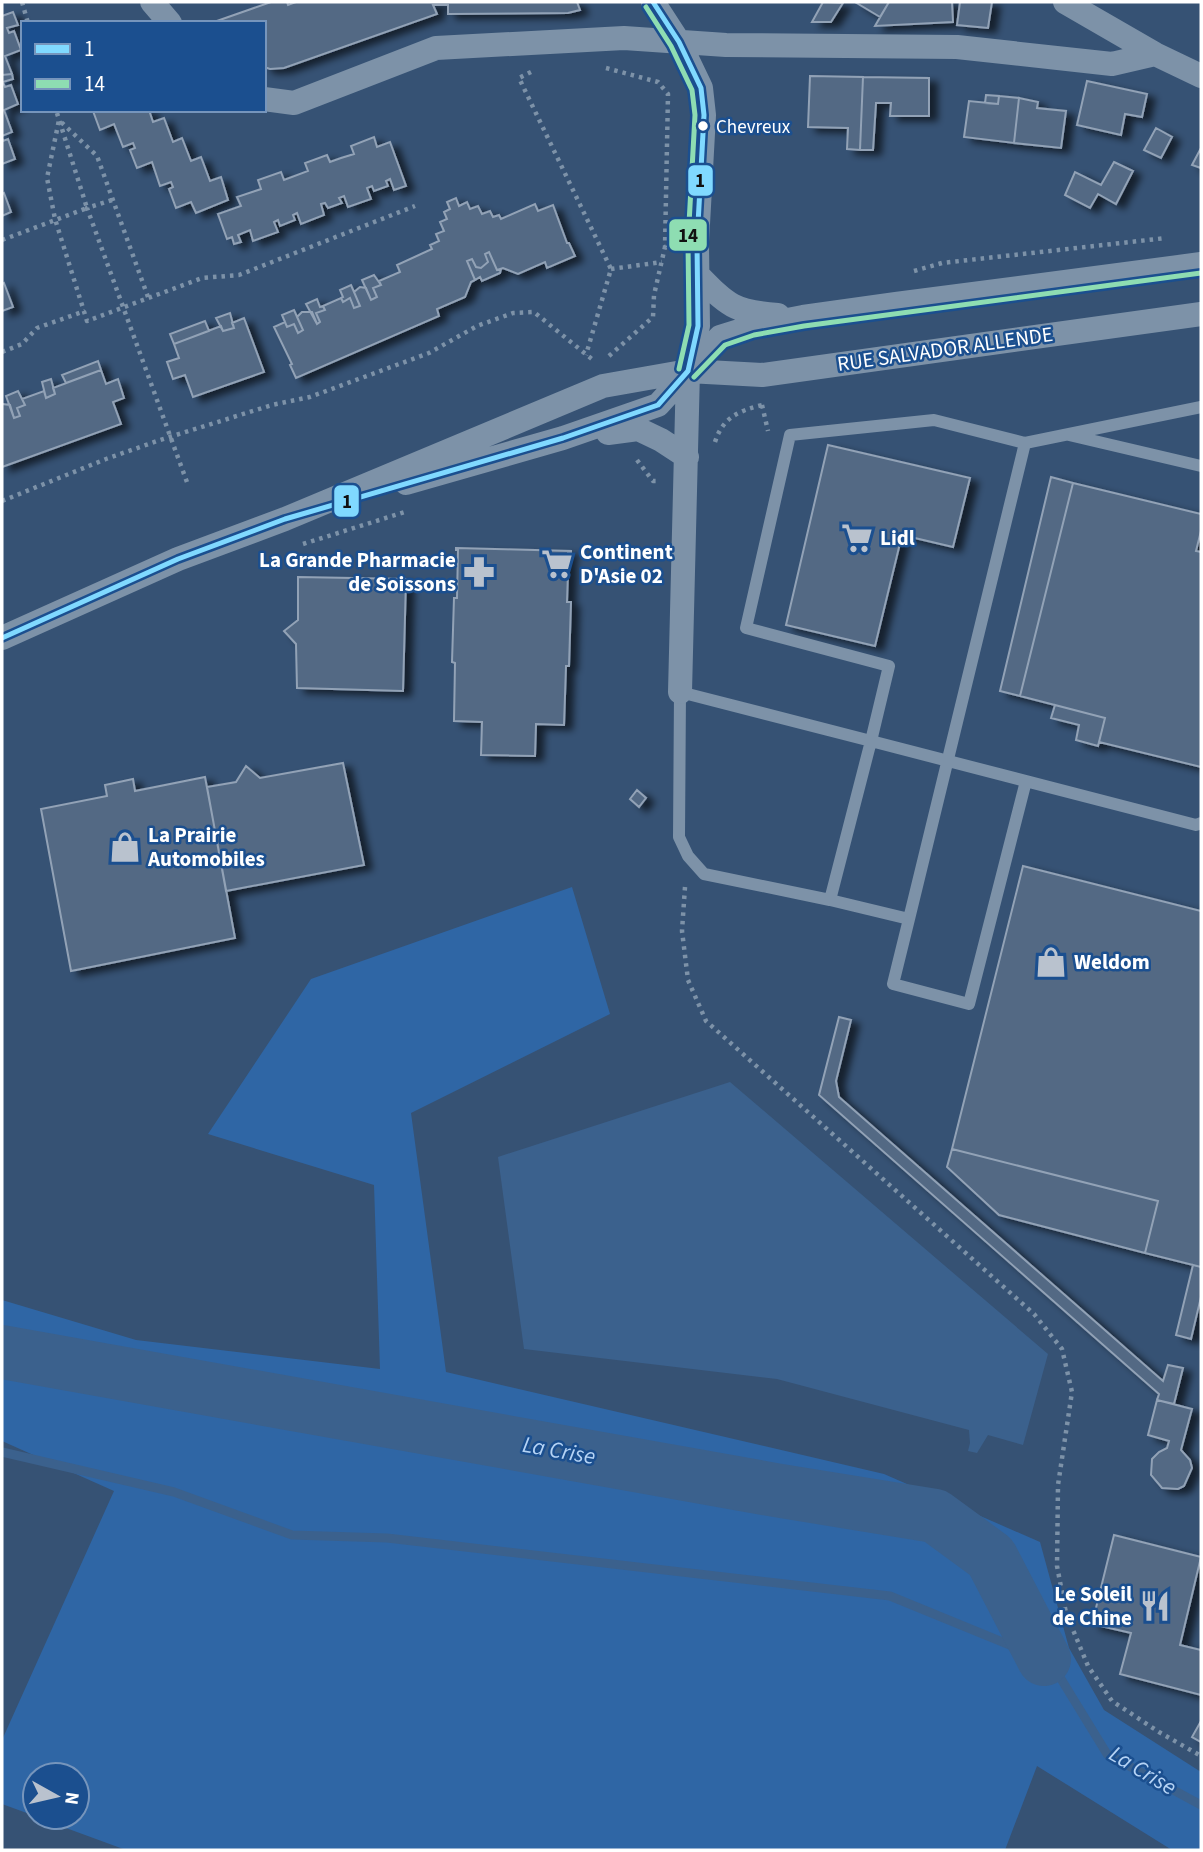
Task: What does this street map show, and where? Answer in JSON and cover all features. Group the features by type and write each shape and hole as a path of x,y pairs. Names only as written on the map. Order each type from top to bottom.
{"street":[{"path":"152,2 168,21"},
{"path":"653,2 679,42 701,88 704,115 697,242 698,326 688,371 680,692"},
{"path":"1065,2 1155,54 1201,76"},
{"path":"266,99 294,103 436,48 624,38 726,45 957,47 1112,64 1155,54"},
{"name":"RUE SALVADOR ALLENDE","path":"285,519 562,438 657,405 720,337 752,327 803,317 1201,264"},
{"path":"697,274 723,300 748,313 803,317"},
{"name":"RUE SALVADOR ALLENDE","path":"2,638 178,559 285,519 600,375 688,371 762,375 1201,314"},
{"path":"562,438 638,429 661,440 686,468"}],"lane":[{"path":"830,901 889,666 746,628 790,435 934,420 1025,443 1201,407"},
{"path":"1062,434 1201,466"},
{"path":"1025,443 892,984 969,1003 1026,781"},
{"path":"909,919 704,874 688,856 679,837 680,692 1196,825 1201,822"}],"path":[{"path":"22,2 27,21"},
{"path":"2,501 106,459 272,405 310,397 429,353 477,326 513,313 534,313 586,355 600,375 653,317 654,295 665,247 668,94 658,82 607,68 594,68"},
{"path":"539,69 519,78 611,269 586,355"},
{"path":"57,112 87,208 188,485"},
{"path":"59,120 97,156 148,297"},
{"path":"59,120 47,178 55,219 87,321 202,278 239,275 415,206"},
{"path":"2,240 112,200"},
{"path":"665,247 697,242"},
{"path":"611,269 662,262"},
{"path":"2,352 22,344 37,328 85,311"},
{"path":"714,447 719,431 729,417 745,409 767,404 762,375"},
{"path":"623,431 640,466 653,481 686,468"},
{"path":"688,856 682,931 688,980 706,1021 1034,1314 1062,1349 1072,1392 1058,1485 1057,1566 1066,1613 1088,1666 1112,1701 1201,1756"}],"shaded area":[{"path":"572,887 610,1014 411,1113 446,1372 884,1474 1040,1542 1069,1648 1104,1710 1201,1772 1201,1850 1172,1850 1037,1766 1005,1850 126,1850 74,1831 91,1831 91,1761 21,1761 21,1811 2,1804 2,1740 114,1491 2,1441 2,1300 136,1340 380,1369 374,1185 208,1134 311,979"},
{"path":"730,1082 1048,1354 1023,1445 988,1435 977,1453 968,1451 969,1430 777,1379 524,1349 498,1157"}],"building":[{"path":"271,2 287,2 288,5 296,2 577,2 580,10 568,13 448,14 448,5 433,5 437,14 284,68 270,69 266,68 266,21 217,21"},
{"path":"823,2 843,3 831,22 812,22"},
{"path":"855,2 889,2 880,17"},
{"path":"889,2 952,2 953,22 875,26"},
{"path":"960,2 992,2 988,28 957,25"},
{"path":"13,12 18,25 7,28 9,33 14,31 21,50 5,56 12,74 2,75 2,16"},
{"path":"12,74 13,79 3,82 5,87 11,85 18,104 4,110 12,132 2,136 2,75"},
{"path":"810,76 863,77 860,150 847,149 848,128 808,127"},
{"path":"863,77 929,78 929,116 890,116 891,103 876,103 873,150 860,150"},
{"path":"1087,81 1147,94 1142,117 1125,114 1121,135 1077,125"},
{"path":"986,95 999,96 998,104 985,103"},
{"path":"999,96 1019,98 1014,143 964,137 969,101 998,104"},
{"path":"1019,98 1038,102 1037,108 1066,111 1061,148 1014,143"},
{"path":"93,112 150,112 153,122 164,118 173,142 182,138 191,161 201,157 210,181 221,177 228,200 196,213 191,202 176,208 169,189 173,187 171,182 160,186 152,162 137,168 130,150 135,148 133,143 123,147 114,124 100,130"},
{"path":"1156,128 1172,137 1161,158 1144,150"},
{"path":"374,137 377,147 390,142 406,186 394,190 390,179 386,181 388,186 374,191 372,186 367,188 371,199 348,207 344,196 339,198 342,203 328,208 325,203 321,204 324,215 301,224 297,213 293,215 295,220 280,226 278,220 274,222 278,232 253,241 250,230 238,235 241,242 234,244 232,237 227,239 218,214 241,206 237,197 261,189 258,180 281,172 284,180 308,171 305,163 327,155 330,162 354,154 351,146"},
{"path":"2,138 3,141 8,139 15,159 2,164"},
{"path":"1201,148 1201,168 1192,165"},
{"path":"1114,162 1133,171 1116,204 1098,194 1090,208 1065,195 1075,172 1101,185"},
{"path":"4,193 11,212 2,216 2,194"},
{"path":"456,198 459,206 467,202 470,209 478,206 482,214 490,211 493,217 499,215 501,219 535,204 538,211 553,205 567,243 575,256 547,268 545,262 518,274 503,268 497,270 489,252 485,254 488,262 481,268 476,267 472,259 467,261 475,280 471,282 465,297 437,309 439,316 296,378 274,327 285,322 287,327 294,324 298,333 303,330 297,317 302,312 312,312 317,324 320,322 316,313 325,310 323,306 341,298 343,302 350,298 354,308 360,306 354,292 360,287 366,288 371,300 377,297 373,288 381,285 379,281 400,272 397,265 432,249 430,245 439,241 436,234 444,231 440,222 447,219 444,212 450,209 447,202"},
{"path":"489,252 497,270 501,269 500,273 482,281 480,277 475,280 467,261 472,259 476,267 481,268 488,262 485,254"},
{"path":"374,275 381,285 373,288 377,297 371,300 362,280"},
{"path":"4,283 13,307 2,311 2,284"},
{"path":"351,285 360,306 354,308 350,298 343,302 341,298 343,297 340,290"},
{"path":"317,299 320,307 323,306 325,310 316,313 320,322 317,324 306,304"},
{"path":"294,310 303,330 298,333 294,324 287,327 282,315"},
{"path":"230,313 234,328 223,331 216,318"},
{"path":"244,318 264,372 193,397 185,375 173,379 167,362 179,358 174,344 221,326 223,331 234,328 232,323"},
{"path":"205,321 209,331 174,344 170,334"},
{"path":"98,361 101,370 66,383 62,375"},
{"path":"101,370 106,384 118,379 124,398 113,402 121,424 2,467 2,404 10,405 14,418 20,416 17,408 25,405 22,399 44,391 46,398 55,394 53,388"},
{"path":"51,379 55,394 46,398 42,382"},
{"path":"18,391 25,405 17,408 20,416 14,418 6,396"},
{"path":"828,445 970,478 953,547 902,535 875,646 786,625"},
{"path":"1051,477 1073,483 1020,696 1000,691"},
{"path":"1073,483 1201,514 1201,531 1196,551 1201,552 1201,767 1099,742 1105,718 1020,696"},
{"path":"456,548 571,551 568,553 567,602 571,602 564,725 536,724 535,756 481,755 482,722 454,721 455,663 452,662 454,598 457,598"},
{"path":"298,577 406,579 403,691 297,688 296,644 284,631 298,620"},
{"path":"1055,705 1105,718 1098,746 1076,740 1079,725 1051,718"},
{"path":"343,763 364,865 226,891 207,787 236,782 246,766 260,778"},
{"path":"205,777 235,938 71,971 41,809 107,796 105,785 133,779 135,791"},
{"path":"637,790 646,798 639,807 630,799"},
{"path":"1023,866 1201,911 1201,1267 1145,1253 1158,1201 952,1149"},
{"path":"839,1017 851,1020 836,1081 839,1097 1163,1381 1168,1365 1183,1368 1174,1404 1157,1400 1159,1394 819,1095"},
{"path":"952,1149 1158,1201 1145,1253 999,1215 947,1167"},
{"path":"1193,1265 1201,1267 1201,1297 1191,1339 1176,1335"},
{"path":"1157,1400 1192,1409 1181,1450 1190,1460 1192,1468 1184,1486 1178,1489 1162,1488 1151,1475 1152,1459 1167,1448 1169,1441 1148,1435"},
{"path":"1114,1535 1201,1557 1180,1645 1201,1650 1201,1695 1120,1674 1131,1633 1092,1624"},
{"path":"1201,1721 1201,1742 1192,1737"}],"waterway":[{"name":"La Crise","path":"2,1352 935,1516 991,1557 1044,1659"},
{"name":"La Crise","path":"2,1452 174,1492 292,1535 387,1538 890,1596 1044,1659 1058,1674 1107,1754 1201,1805"}],"transit line":[{"name":"1","path":"653,2 679,42 701,88 704,115 697,242 698,326 688,371"},
{"name":"14","path":"646,7 671,46 692,90 695,115 688,242 689,325 679,369"},
{"name":"14","path":"694,377 725,345 754,335 1201,273"},
{"name":"1","path":"2,638 178,559 285,519 563,438 658,405 688,371"}],"place":[{"name":"Chevreux","path":"703,126"},
{"name":"Lidl","path":"857,538"},
{"name":"Continent D'Asie 02","path":"557,564"},
{"name":"La Grande Pharmacie de Soissons","path":"479,572"},
{"name":"La Prairie Automobiles","path":"125,847"},
{"name":"Weldom","path":"1051,962"},
{"name":"Le Soleil de Chine","path":"1155,1606"}]}
